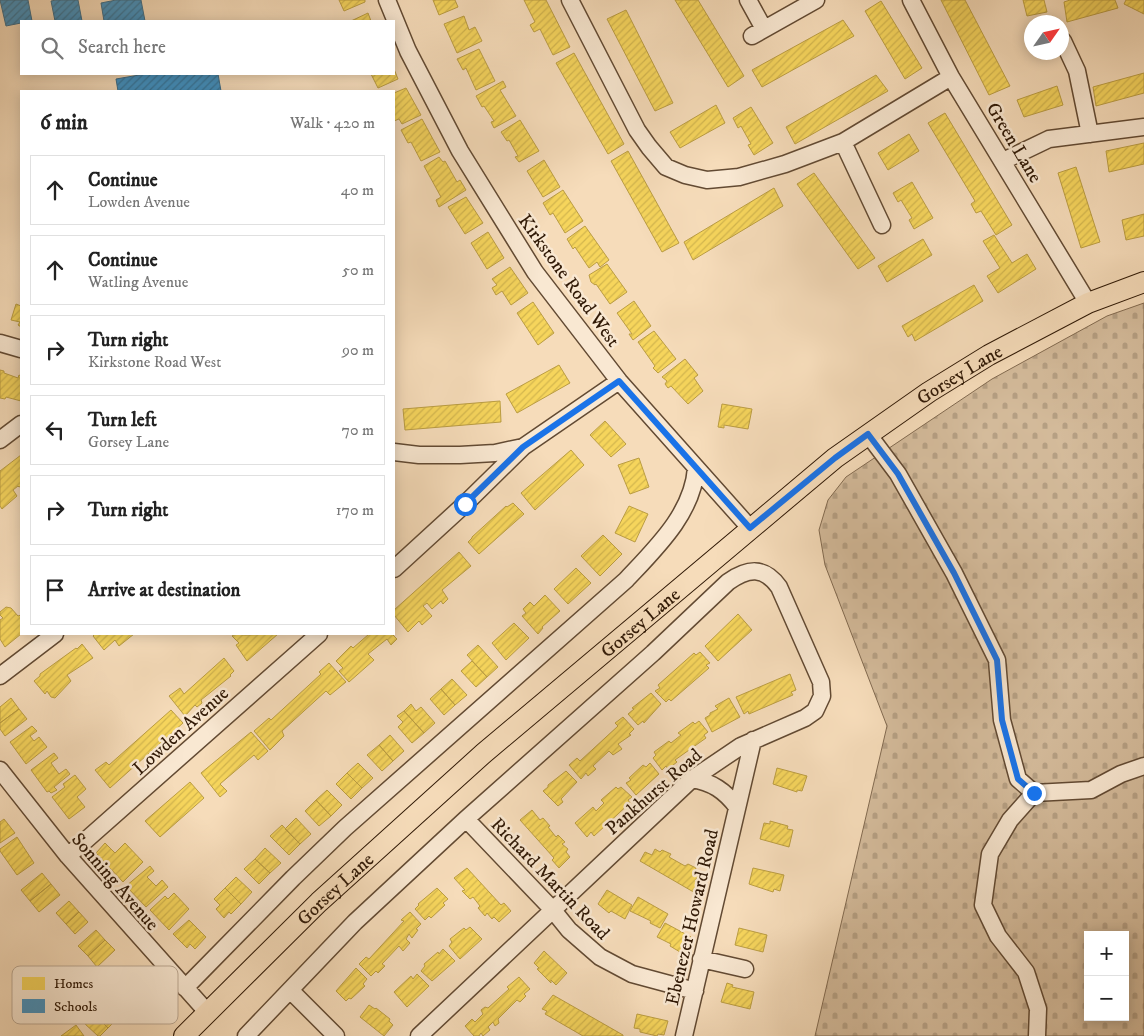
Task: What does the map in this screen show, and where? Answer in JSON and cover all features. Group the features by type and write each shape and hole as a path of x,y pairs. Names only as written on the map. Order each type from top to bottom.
{"main road":[{"name":"Gorsey Lane","path":"187,1035 319,902 484,752 835,458 929,392 990,355 1088,303 1144,282"}],"street":[{"name":"Kirkstone Road West","path":"387,0 408,51 460,151 535,272 619,381 750,528"},
{"path":"570,0 637,130 649,147 666,166 685,175 707,180 739,177 785,164 843,142 951,77"},
{"path":"748,0 758,32 816,0"},
{"name":"Green Lane","path":"911,0 951,77 1088,303"},
{"path":"1069,55 1077,71 1090,134"},
{"path":"1003,161 1049,139 1144,127"},
{"path":"843,142 882,225"},
{"path":"0,343 20,349"},
{"path":"395,568 465,504 523,447 619,381"},
{"path":"0,440 20,425"},
{"path":"868,434 898,474 954,573 997,660 1002,720 1018,779 1034,793 1091,790 1120,774 1144,766"},
{"path":"395,452 419,455 460,455 496,453 523,447"},
{"path":"184,988 345,828 626,580 653,551 676,520 689,498 695,482 696,468"},
{"name":"Gorsey Lane","path":"246,1036 355,922 466,819 653,653 728,582 744,572 760,572"},
{"name":"Pankhurst Road","path":"419,1036 692,779 722,757 753,740 804,718 815,710 819,704 822,689 819,675 779,587 774,580 760,572"},
{"path":"0,676 54,635"},
{"name":"Lowden Avenue","path":"68,856 318,635"},
{"name":"Ebenezer Howard Road","path":"684,1036 753,740"},
{"name":"Sonning Avenue","path":"0,770 68,856 165,966"},
{"path":"692,779 706,781 719,788 737,807"},
{"path":"1034,793 1010,820 990,854 983,906 998,936 1026,972 1038,1009 1037,1036"},
{"name":"Richard Martin Road","path":"466,819 585,946 615,966 654,980 695,991"},
{"path":"701,959 744,969"},
{"name":"Sonning Avenue","path":"178,981 208,1013"},
{"path":"290,991 336,1036"}],"green space":[{"path":"1144,303 1144,1036 815,1036 887,726 825,565 819,530 828,500 846,477 992,379 1107,316"}],"building: Homes":[{"path":"339,0 365,0 365,2 344,11"},
{"path":"433,0 455,0 458,7 439,15"},
{"path":"524,0 546,0 570,47 553,55 540,29 534,32 530,25 535,22"},
{"path":"675,0 698,0 744,76 728,87"},
{"path":"941,0 965,0 1010,86 989,95"},
{"path":"1023,0 1044,0 1047,12 1027,15"},
{"path":"1070,0 1115,0 1118,8 1069,21 1069,15 1066,15 1064,2"},
{"path":"1126,0 1144,0 1144,14 1124,4"},
{"path":"881,1 922,68 905,79 865,11"},
{"path":"626,10 673,103 655,111 607,19"},
{"path":"368,13 371,20 353,20"},
{"path":"464,16 469,30 475,27 482,41 457,53 444,24"},
{"path":"843,20 854,36 762,87 752,70"},
{"path":"479,49 495,81 476,90 466,68 463,70 457,59"},
{"path":"574,53 624,144 608,154 556,63"},
{"path":"395,72 398,79 378,88 372,75 395,75"},
{"path":"1144,73 1144,93 1096,106 1093,87"},
{"path":"876,75 888,91 795,144 786,127"},
{"path":"503,81 506,87 500,90 516,116 494,128 491,122 494,121 484,106 482,107 476,96"},
{"path":"1057,86 1063,105 1024,117 1017,100"},
{"path":"406,88 421,115 402,124 399,119 395,121 395,93"},
{"path":"716,105 725,123 680,148 670,132"},
{"path":"751,107 773,143 754,155 748,145 751,144 741,126 738,128 733,118"},
{"path":"945,113 1012,225 996,235 981,211 976,213 971,204 975,201 928,123"},
{"path":"422,119 440,152 421,161 411,142 408,143 401,130"},
{"path":"520,120 539,151 519,162 515,157 518,156 509,140 507,141 501,132"},
{"path":"909,134 919,151 888,170 878,153"},
{"path":"1144,143 1144,164 1109,172 1106,151"},
{"path":"628,151 679,243 662,252 611,161"},
{"path":"439,157 443,162 445,161 457,182 460,180 466,190 439,207 436,200 441,197 424,166"},
{"path":"544,160 560,187 543,197 527,171"},
{"path":"1076,167 1100,242 1081,248 1058,173"},
{"path":"814,173 875,258 858,269 797,184"},
{"path":"912,182 933,218 914,229 909,220 912,218 901,200 898,202 893,193"},
{"path":"774,188 783,206 693,260 684,242"},
{"path":"563,190 583,221 565,233 553,213 550,215 543,203"},
{"path":"466,197 483,223 465,234 448,207"},
{"path":"1144,214 1144,236 1126,240 1122,220"},
{"path":"585,226 609,260 600,267 597,262 589,268 575,247 573,249 567,239"},
{"path":"488,232 504,258 487,269 471,243"},
{"path":"994,235 1012,263 1027,254 1036,269 998,293 987,276 1000,268 983,241"},
{"path":"923,239 932,255 887,282 878,266"},
{"path":"607,264 627,292 610,304 596,284 591,282 589,275"},
{"path":"510,267 528,293 511,305 502,291 496,295 492,288 497,285 492,279"},
{"path":"974,285 983,301 915,341 912,334 908,337 902,326"},
{"path":"634,301 651,326 633,340 629,334 632,334 617,313"},
{"path":"533,302 554,333 538,345 517,313"},
{"path":"16,304 20,306 20,322 11,320"},
{"path":"654,331 676,359 658,373 638,342"},
{"path":"685,359 698,375 694,378 703,391 688,404 671,386 668,388 665,384 667,381 662,377"},
{"path":"559,365 570,383 517,413 506,394"},
{"path":"0,370 18,378 20,376 20,401 6,397 5,399 0,398"},
{"path":"500,401 501,422 405,430 403,409"},
{"path":"722,404 752,409 748,429 724,425 724,428 718,427"},
{"path":"605,421 626,444 611,457 590,435"},
{"path":"571,450 584,465 535,510 521,493"},
{"path":"20,456 20,486 13,490 17,496 2,509 0,506 0,471"},
{"path":"639,458 649,487 630,494 618,465"},
{"path":"513,503 524,514 479,554 468,542 506,506"},
{"path":"629,506 648,514 635,542 615,533"},
{"path":"603,535 622,554 600,576 581,556"},
{"path":"459,552 471,566 442,590 448,599 443,604 441,601 432,609 427,603 423,606 432,616 422,625 419,621 408,632 395,616 395,609"},
{"path":"576,568 591,583 568,604 554,589"},
{"path":"545,595 560,611 542,627 538,634 522,616 526,613 523,609 530,602 534,606"},
{"path":"6,607 11,608 18,616 20,615 20,635 5,647 0,639 0,620 3,618 0,612"},
{"path":"738,614 752,630 718,661 705,646"},
{"path":"514,623 529,638 506,660 492,643"},
{"path":"133,635 119,646 115,640 104,650 93,636"},
{"path":"277,635 247,661 236,645 239,643 232,636"},
{"path":"368,635 393,635 397,639 391,645 387,639 368,654 374,660 349,682 339,671 343,668 336,661 351,646 353,648"},
{"path":"82,644 93,658 67,675 71,681 55,698 51,697 47,691 45,694 34,681 40,674"},
{"path":"478,645 498,667 487,677 467,655"},
{"path":"700,652 710,663 706,665 709,668 671,701 669,699 666,702 655,691 660,688 658,685 694,653 696,655"},
{"path":"224,658 234,671 231,676 201,700 202,703 197,707 195,705 185,716 169,696 180,688 184,694"},
{"path":"472,661 487,677 476,687 461,671"},
{"path":"329,663 346,682 330,695 326,691 282,731 284,736 270,750 254,731 269,718 271,720 321,674 319,672"},
{"path":"790,674 796,690 791,692 793,695 749,714 748,711 744,714 736,697"},
{"path":"452,679 467,695 455,705 441,689"},
{"path":"441,689 455,705 444,715 430,699"},
{"path":"651,693 661,704 644,723 643,721 638,725 628,714 634,709 632,708"},
{"path":"11,698 19,709 0,723 0,707"},
{"path":"729,698 740,717 712,732 705,718 718,709 715,706"},
{"path":"411,704 416,711 421,707 435,723 424,733 404,711"},
{"path":"19,709 27,719 5,736 0,729 0,723"},
{"path":"171,710 183,723 110,788 95,770 106,762 109,765"},
{"path":"404,711 424,733 412,743 398,727 403,722 397,716"},
{"path":"623,717 634,729 629,734 631,735 618,744 622,749 613,755 609,751 593,766 596,769 588,776 586,773 581,779 569,765 577,758 580,761 618,726 615,723"},
{"path":"699,721 708,732 704,735 706,738 675,760 677,762 668,769 666,766 662,770 653,758 656,755 654,752 669,741 671,743 681,735 678,733 693,722 695,724"},
{"path":"32,726 37,731 30,736 34,741 39,737 47,747 26,764 10,742"},
{"path":"251,732 268,751 258,760 254,755 220,784 227,791 220,797 201,773"},
{"path":"390,735 404,751 393,761 379,745"},
{"path":"379,745 393,761 382,771 367,755"},
{"path":"54,753 58,758 51,763 59,774 66,769 70,774 54,787 57,790 51,793 47,792 31,770"},
{"path":"358,763 373,778 362,788 347,773"},
{"path":"650,763 659,774 636,795 626,783 631,780 629,778 643,765 646,767"},
{"path":"777,768 807,776 802,791 797,790 797,792 773,784"},
{"path":"566,771 577,782 561,799 563,802 558,806 543,791"},
{"path":"347,773 362,788 351,799 336,784"},
{"path":"75,775 86,789 77,797 85,807 69,819 52,797 65,787 63,784"},
{"path":"190,782 204,798 160,837 145,821"},
{"path":"616,787 618,789 621,787 632,797 628,800 630,803 594,836 591,832 587,837 575,823 593,807 596,811 604,803 601,800"},
{"path":"327,790 342,805 331,816 316,800"},
{"path":"316,800 331,816 319,826 305,811"},
{"path":"532,810 540,820 543,818 556,837 558,835 565,842 562,844 568,849 566,852 570,857 559,868 552,860 554,858 520,820"},
{"path":"296,818 311,834 300,844 285,829"},
{"path":"4,819 15,833 0,843 0,822"},
{"path":"770,821 788,826 787,829 793,830 789,847 760,839 764,823 770,824"},
{"path":"282,825 300,844 289,855 270,836"},
{"path":"17,837 34,863 17,875 0,849"},
{"path":"105,843 115,853 125,843 143,862 123,882 96,853"},
{"path":"265,848 281,863 270,873 255,859"},
{"path":"655,849 671,854 669,857 685,866 688,864 696,868 695,870 699,874 696,880 703,883 697,894 640,861 645,852 652,855"},
{"path":"255,859 270,873 259,884 244,869"},
{"path":"150,866 154,871 147,877 156,886 162,880 168,887 146,907 126,886"},
{"path":"467,868 501,905 504,903 511,911 499,922 494,917 492,919 487,913 485,916 478,908 480,906 473,897 470,899 462,891 465,890 454,878"},
{"path":"753,868 784,875 780,891 774,889 773,892 749,884"},
{"path":"42,873 51,884 30,901 21,890"},
{"path":"236,877 252,892 241,904 225,888"},
{"path":"51,884 60,895 39,912 30,901"},
{"path":"225,888 241,904 224,918 216,909 220,905 214,899"},
{"path":"437,888 448,899 443,903 445,905 431,918 429,916 425,920 415,909 418,904"},
{"path":"607,890 632,905 625,919 611,911 609,913 598,904"},
{"path":"174,893 189,909 169,930 150,910 165,896 168,899"},
{"path":"638,897 668,914 660,928 650,923 651,921 630,911"},
{"path":"69,901 79,912 66,924 56,913"},
{"path":"79,912 88,922 75,934 66,924"},
{"path":"410,912 421,924 416,929 418,930 412,938 409,934 406,939 410,943 403,951 399,946 382,964 385,966 378,973 376,971 371,976 359,964 366,957 369,959 404,921 401,920"},
{"path":"189,920 206,937 195,949 190,944 187,948 173,934"},
{"path":"665,923 691,937 683,951 681,950 680,952 670,946 671,944 657,937"},
{"path":"470,927 482,939 460,959 449,946 452,942 450,939 464,928 466,930"},
{"path":"739,928 767,935 763,952 735,945"},
{"path":"96,930 105,940 88,956 78,946"},
{"path":"105,940 115,950 98,966 88,956"},
{"path":"443,949 455,961 432,981 421,971 425,966 424,964"},
{"path":"544,951 567,973 556,985 551,980 551,983 537,969 539,968 534,963"},
{"path":"356,968 367,979 363,984 365,986 351,999 349,998 346,1001 336,991"},
{"path":"417,974 429,986 407,1007 394,992 411,976 413,979"},
{"path":"519,977 530,989 524,994 526,996 520,1002 517,1000 498,1019 499,1023 495,1026 493,1022 488,1027 490,1030 483,1036 481,1033 479,1036 474,1036 465,1026 472,1019 475,1022 483,1014 481,1010 485,1007 488,1008"},
{"path":"727,983 733,985 732,987 754,992 750,1009 721,1002"},
{"path":"553,995 623,1036 583,1036 545,1014 547,1011 542,1009"},
{"path":"369,1005 390,1019 389,1021 393,1025 384,1036 360,1017"},
{"path":"637,1014 668,1021 664,1035 658,1034 657,1036 640,1032 640,1029 634,1028"},
{"path":"85,1024 104,1024 108,1028 98,1036"},
{"path":"104,1024 112,1024 108,1028"},
{"path":"76,1025 84,1036 61,1036"}],"building: Schools":[{"path":"0,0 28,0 32,20 20,20 20,23 6,26"},
{"path":"78,0 82,20 55,20 51,1"},
{"path":"116,0 141,0 145,20 104,20 101,3"},
{"path":"139,75 218,75 221,90 118,90 116,79"}],"route":[{"path":"465,504 523,447 619,381 750,528 835,458 868,434 898,474 954,573 997,660 1002,720 1018,779 1034,793"}]}
